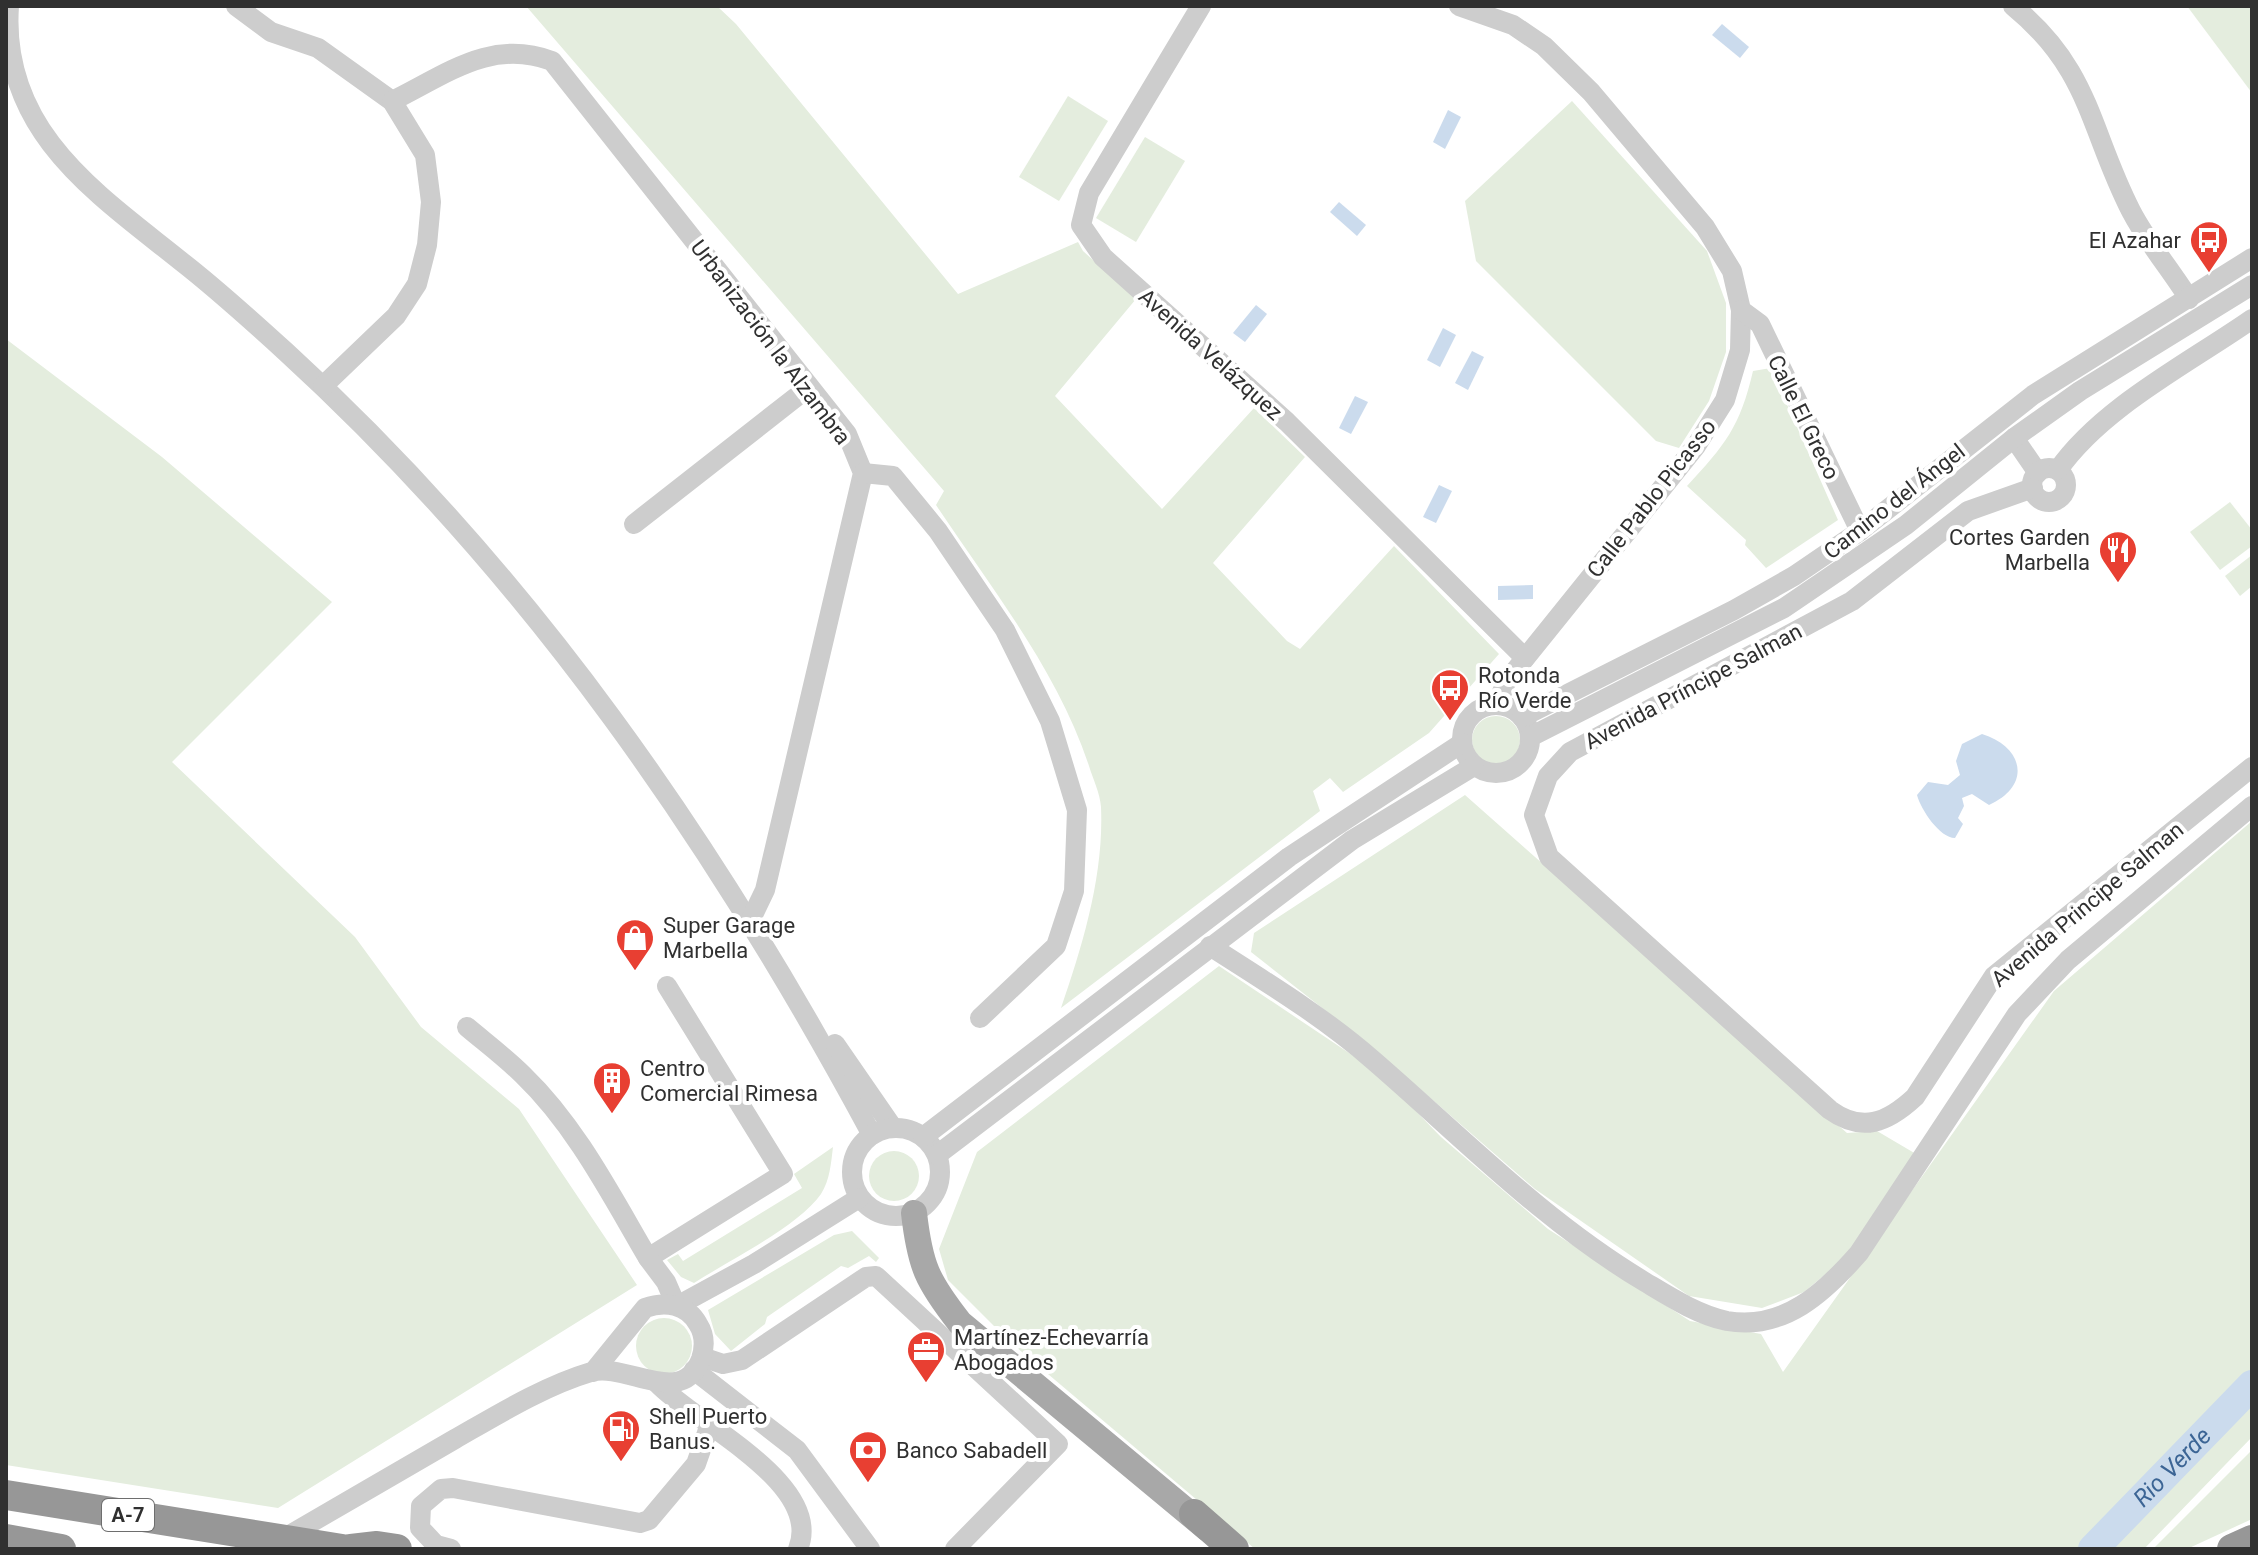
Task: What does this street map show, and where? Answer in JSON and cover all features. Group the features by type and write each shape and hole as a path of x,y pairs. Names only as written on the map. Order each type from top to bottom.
{"highway":[{"name":"A-7","path":"6,1495 257,1542 328,1547"},
{"path":"1194,1514 1234,1549"},
{"path":"6,1539 61,1549"},
{"path":"2232,1549 2252,1540"},
{"path":"351,1549 397,1549"}],"main road":[{"path":"914,1213 923,1267 936,1293 960,1323 1194,1514 1227,1549"}],"street":[{"path":"9,6 8,51 19,94 37,133 82,185 182,262 323,386 504,576 624,729 789,983 893,1128"},
{"path":"236,6 271,32 318,48 392,101 425,155 431,202 427,245 417,284 396,316 323,386"},
{"name":"Avenida Velázquez","path":"1201,6 1089,193 1081,225 1103,257 1287,422 1525,658"},
{"name":"Calle Pablo Picasso","path":"1459,6 1513,25 1533,39 1591,92 1705,227 1732,271 1741,310 1740,350 1725,400 1696,446 1506,682 1497,705"},
{"path":"2013,6 2040,29 2068,63 2132,212 2189,299"},
{"name":"Urbanización la Alzambra","path":"392,101 487,54 527,51 552,61 847,434 863,473"},
{"name":"Camino del Ángel","path":"1522,717 1734,610 1860,531 2033,395 2252,258"},
{"name":"Camino del Ángel","path":"1530,737 1784,608 1906,525 2014,438 2080,391 2252,285"},
{"name":"Calle El Greco","path":"1741,310 1760,324 1860,531"},
{"path":"2014,438 2043,477 2077,443 2109,418 2252,319"},
{"path":"634,524 809,387"},
{"path":"750,921 765,890 863,473 893,476 938,531 1005,630 1050,721 1077,810 1074,891 1056,946 980,1018"},
{"name":"Avenida Príncipe Salman","path":"1915,1097 1906,1106 1867,1125 1846,1122 1549,857 1534,815 1548,776 1570,752 1852,601 1968,511 2043,477"},
{"path":"1497,705 1522,717 1530,737 1529,748 1517,767 1495,774 1474,766 1462,743 1462,731 1475,712 1497,705"},
{"path":"923,1137 1289,857 1462,743"},
{"path":"937,1155 1352,840 1474,766"},
{"name":"Avenida Principe Salman","path":"1915,1097 1994,976 2252,767"},
{"path":"1210,946 1338,1032 1504,1180 1608,1259 1694,1309 1727,1321 1754,1322 1782,1317 1809,1303 1833,1283 1859,1253 2017,1014 2068,960 2252,806"},
{"path":"789,983 872,1135"},
{"path":"653,1265 783,1174 667,986"},
{"path":"467,1027 525,1076 561,1119 588,1156 653,1265 673,1305 700,1327"},
{"path":"893,1128 923,1137 937,1155 940,1172 928,1203 914,1213 903,1216 878,1214 859,1198 851,1171 861,1144 872,1135 893,1128"},
{"path":"593,1372 625,1335 637,1314 656,1304 673,1305 725,1281 859,1198"},
{"path":"257,1542 501,1413 593,1372 612,1371 651,1381 680,1380 698,1364 742,1360 866,1277 876,1276 1058,1444 955,1549"},
{"path":"698,1364 702,1304 725,1281"},
{"path":"625,1335 627,1360 778,1479 795,1503 801,1521 798,1549"},
{"path":"698,1364 797,1450 870,1549"},
{"path":"451,1549 436,1545 420,1528 421,1506 441,1489 453,1488 629,1523 649,1520 696,1464 709,1427"}],"green space":[{"path":"526,6 717,6 736,24 958,294 1078,242 1083,251 1136,299 1055,396 1162,509 1254,408 1305,457 1213,563 1287,641 1300,649 1394,546 1499,654 1429,733 1343,792 1330,778 1313,791 1320,811 1061,1008 1084,934 1095,884 1101,807 1076,731 1060,697 1022,631 936,505 944,491"},
{"path":"2187,6 2252,6 2252,93"},
{"path":"1068,96 1108,121 1059,201 1019,177"},
{"path":"1572,101 1707,251 1726,303 1726,352 1709,401 1679,448 1656,441 1476,261 1465,201"},
{"path":"1145,137 1185,161 1136,242 1096,218"},
{"path":"6,339 162,457 332,602 172,762 355,937 421,1027 519,1109 637,1285 278,1508 6,1465"},
{"path":"1771,368 1838,520 1766,568 1745,545 1746,540 1687,486 1712,459 1729,434 1743,407 1753,371"},
{"path":"2230,502 2252,530 2252,546 2220,570 2190,532"},
{"path":"2252,555 2252,586 2240,596 2225,576"},
{"path":"1496,716 1513,723 1520,740 1513,757 1496,764 1479,757 1472,740 1479,723"},
{"path":"1465,795 1847,1133 1877,1131 1916,1154 1845,1258 1804,1292 1762,1308 1689,1296 1535,1189 1373,1048 1251,952 1254,933"},
{"path":"2252,821 2252,1437 2144,1549 1255,1549 1009,1341 948,1280 939,1249 977,1152 1219,966 1379,1073 1441,1137 1548,1229 1690,1321 1761,1334 1783,1372 2054,991"},
{"path":"833,1147 828,1177 821,1194 811,1206 780,1230 694,1283 681,1277 667,1260 678,1254 683,1261 802,1188 794,1174"},
{"path":"894,1151 912,1158 919,1176 912,1194 894,1201 876,1194 869,1176 876,1158"},
{"path":"852,1231 879,1258 876,1262 869,1256 848,1268 841,1266 767,1317 765,1324 731,1351 715,1334 708,1310 834,1235"},
{"path":"664,1318 684,1326 692,1346 684,1366 664,1374 644,1366 636,1346 644,1326"},
{"path":"2252,1450 2252,1519 2187,1549 2153,1549"}],"water":[{"path":"1722,24 1749,47 1740,58 1712,35"},
{"path":"1448,110 1461,117 1445,149 1433,142"},
{"path":"1339,202 1366,225 1357,236 1330,212"},
{"path":"1256,305 1267,314 1245,342 1233,333"},
{"path":"1443,328 1456,335 1440,367 1427,360"},
{"path":"1472,351 1484,357 1468,390 1455,383"},
{"path":"1355,396 1368,402 1351,434 1339,428"},
{"path":"1439,485 1452,491 1436,523 1423,517"},
{"path":"1533,585 1533,599 1498,600 1498,586"},
{"path":"1982,734 2007,748 2014,757 2017,778 2003,797 1989,805 1972,794 1962,798 1964,806 1958,818 1963,824 1955,838 1949,837 1932,822 1917,795 1928,782 1948,785 1960,775 1956,761 1962,744"}],"waterway":[{"name":"Rio Verde","path":"2093,1549 2252,1385"}],"place":[{"name":"El Azahar","path":"2209,274"},
{"name":"Cortes Garden Marbella","path":"2118,584"},
{"name":"Rotonda Río Verde","path":"1450,722"},
{"name":"Super Garage Marbella","path":"635,972"},
{"name":"Centro Comercial Rimesa","path":"612,1115"},
{"name":"Martínez-Echevarría Abogados","path":"926,1384"},
{"name":"Shell Puerto Banus.","path":"621,1463"},
{"name":"Banco Sabadell","path":"868,1484"}]}
